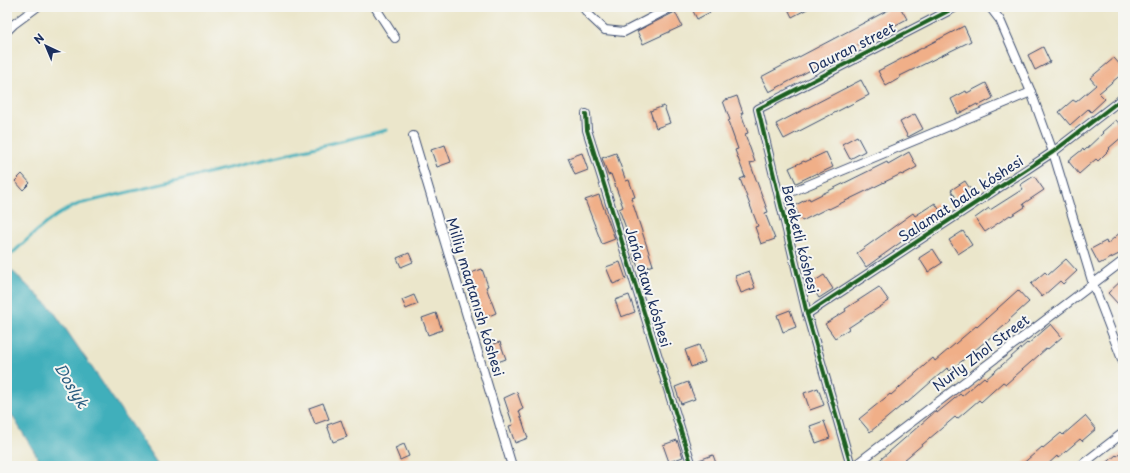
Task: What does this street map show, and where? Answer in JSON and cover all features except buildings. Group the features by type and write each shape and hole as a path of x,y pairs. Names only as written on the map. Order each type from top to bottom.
{"street":[{"path":"7,31 14,24 38,7"},
{"path":"375,7 395,38"},
{"path":"583,7 605,30 624,32 672,7"},
{"name":"Dauran street","path":"758,109 956,7"},
{"path":"990,7 1000,20 1031,92 1053,152 1093,284 1123,362"},
{"path":"779,197 1031,92"},
{"name":"Salamat bala kóshesi","path":"807,314 1053,152 1123,98"},
{"name":"Bereketli kóshesi","path":"758,109 807,314 851,466"},
{"name":"Jańa otaw kóshesi","path":"586,114 587,130 692,466"},
{"name":"Milliy maqtanısh kóshesi","path":"412,136 512,466"},
{"name":"Nurly Zhol Street","path":"854,466 1123,261"},
{"path":"1080,466 1123,433"}],"water":[{"name":"Doslyk","path":"7,266 52,309 159,466 43,466 7,407"}],"waterway":[{"path":"7,258 50,220 69,208 79,204 387,130"}],"cycle path":[{"path":"851,466 807,314 758,109 956,7"},
{"path":"807,314 1053,152 1123,98"},
{"path":"586,114 587,130 692,466"}]}
